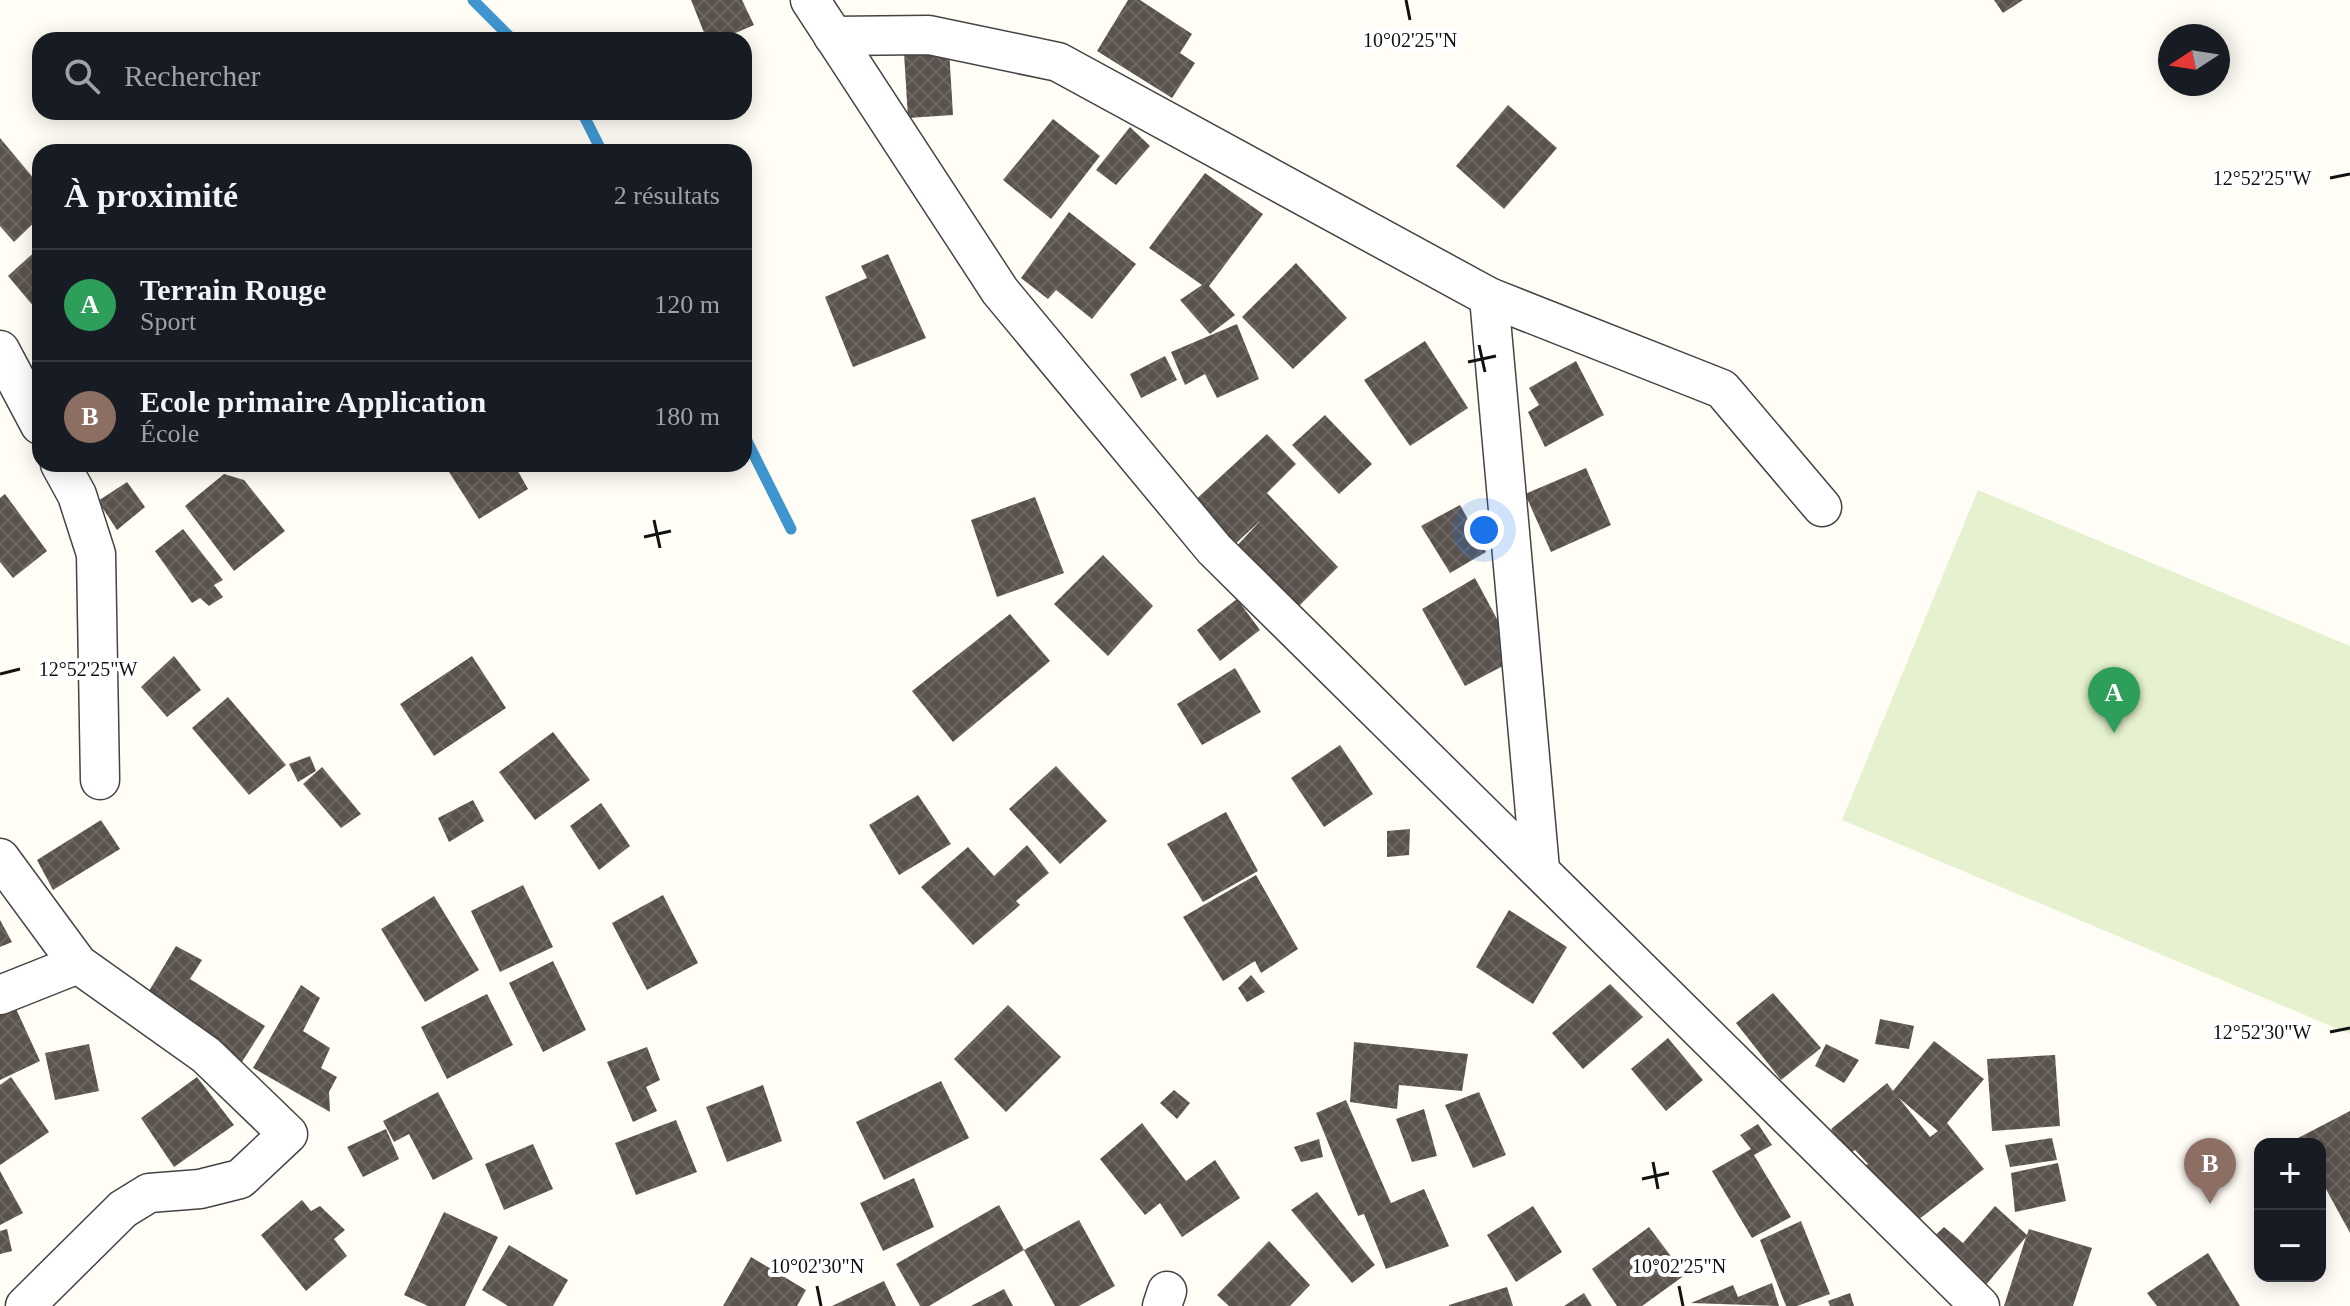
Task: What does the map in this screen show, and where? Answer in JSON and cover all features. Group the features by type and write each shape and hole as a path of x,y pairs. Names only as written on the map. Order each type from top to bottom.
{"street":[{"path":"810,0 1000,291 1214,549 1980,1306"},
{"path":"833,36 929,35 1058,62 1489,297 1722,389 1822,507"},
{"path":"1489,297 1540,869"},
{"path":"0,350 32,410"},
{"path":"64,472 77,495 96,554 100,780"},
{"path":"0,858 78,964 206,1055 288,1134 240,1179 200,1189 149,1193 123,1209 25,1306"},
{"path":"0,995 78,964"}],"green space":[{"path":"1978,490 2350,646 2350,1034 1842,820"}],"building":[{"path":"691,0 742,0 754,25 738,32 704,32"},
{"path":"1128,0 1140,0 1192,34 1180,53 1195,63 1172,98 1097,51"},
{"path":"1994,0 2023,0 2003,13"},
{"path":"949,49 953,115 908,118 904,53"},
{"path":"1508,105 1557,148 1504,209 1456,166"},
{"path":"1053,119 1100,156 1051,219 1003,180"},
{"path":"1130,127 1150,146 1116,185 1096,170"},
{"path":"0,138 32,176 32,225 14,242 0,226"},
{"path":"1205,173 1263,214 1209,286 1235,315 1210,334 1180,300 1202,285 1149,248"},
{"path":"1069,212 1136,264 1092,319 1056,290 1048,299 1021,278"},
{"path":"32,254 32,304 8,276"},
{"path":"888,254 926,338 853,367 825,297 867,278 861,266"},
{"path":"1296,263 1347,318 1293,369 1242,317"},
{"path":"1237,324 1259,379 1217,398 1205,374 1185,385 1171,352"},
{"path":"1425,341 1468,408 1410,446 1364,380"},
{"path":"1165,356 1177,380 1141,398 1130,374"},
{"path":"1576,361 1604,415 1545,447 1528,412 1539,405 1529,388"},
{"path":"1325,415 1372,464 1339,494 1292,445"},
{"path":"1267,434 1296,464 1267,493 1338,567 1292,613 1233,550 1261,520 1232,547 1193,502"},
{"path":"1586,468 1611,525 1551,552 1525,494"},
{"path":"449,472 518,472 528,489 479,519"},
{"path":"224,474 244,480 285,531 234,571 185,506"},
{"path":"127,482 145,507 117,530 98,501"},
{"path":"5,494 47,551 13,578 0,562 0,498"},
{"path":"1035,497 1064,573 997,597 971,520"},
{"path":"1460,505 1486,552 1450,573 1421,526"},
{"path":"183,529 223,580 214,585 223,597 209,606 200,598 192,603 155,551"},
{"path":"1103,555 1153,606 1108,656 1054,604"},
{"path":"1475,578 1518,658 1465,686 1422,609"},
{"path":"1237,599 1260,630 1220,661 1197,630"},
{"path":"1010,614 1050,661 953,742 912,691"},
{"path":"174,656 201,690 167,717 141,687"},
{"path":"472,656 506,708 434,756 400,704"},
{"path":"1235,668 1261,712 1202,745 1177,704"},
{"path":"228,697 286,765 249,795 192,728"},
{"path":"553,732 590,780 535,820 499,772"},
{"path":"1340,745 1373,794 1324,827 1291,778"},
{"path":"310,756 316,771 298,782 289,764"},
{"path":"1056,766 1107,821 1060,864 1009,809"},
{"path":"322,767 361,814 341,828 303,784"},
{"path":"918,795 951,844 899,875 869,825"},
{"path":"473,800 484,821 449,842 438,818"},
{"path":"601,803 630,846 599,870 570,826"},
{"path":"1226,812 1258,871 1203,902 1167,844"},
{"path":"101,820 120,849 53,890 37,860"},
{"path":"1410,829 1409,855 1387,857 1387,831"},
{"path":"1027,845 1049,873 1016,901 1020,905 973,945 921,887 968,847 994,876"},
{"path":"1256,875 1298,949 1261,973 1255,961 1223,981 1183,917"},
{"path":"523,885 553,947 500,972 471,911"},
{"path":"663,895 698,963 647,990 612,923"},
{"path":"434,896 479,970 425,1002 381,929"},
{"path":"1509,910 1567,947 1533,1004 1476,967"},
{"path":"0,920 12,942 0,947"},
{"path":"176,946 202,960 190,979 265,1026 238,1068 140,1006"},
{"path":"553,961 586,1030 543,1052 509,983"},
{"path":"1251,975 1265,992 1247,1002 1238,988"},
{"path":"1610,984 1643,1017 1583,1069 1552,1033"},
{"path":"301,985 320,998 303,1031 330,1048 321,1068 337,1077 329,1092 330,1112 253,1068"},
{"path":"1773,993 1821,1048 1781,1080 1736,1023"},
{"path":"487,994 513,1045 447,1079 421,1027"},
{"path":"11,998 40,1061 0,1080 0,1003"},
{"path":"1008,1005 1061,1057 1006,1112 954,1059"},
{"path":"1880,1019 1914,1026 1909,1049 1875,1044"},
{"path":"1668,1038 1703,1080 1666,1111 1631,1069"},
{"path":"1934,1041 1984,1079 1947,1123 1984,1169 1914,1223 1882,1182 1873,1189 1859,1169 1868,1164 1855,1150 1849,1154 1831,1129 1887,1083 1893,1091","holes":["1899,1098 1938,1131 1930,1137"]},
{"path":"1354,1042 1468,1054 1462,1091 1399,1085 1397,1109 1350,1102"},
{"path":"89,1044 99,1091 55,1100 45,1053"},
{"path":"1826,1044 1859,1060 1844,1083 1815,1066"},
{"path":"647,1047 660,1080 646,1087 657,1111 633,1122 607,1062"},
{"path":"2055,1055 2060,1126 1992,1131 1987,1059"},
{"path":"11,1077 49,1132 0,1165 0,1085"},
{"path":"197,1077 234,1125 174,1167 141,1118"},
{"path":"941,1081 969,1138 884,1180 856,1122"},
{"path":"763,1085 782,1141 727,1162 706,1107"},
{"path":"1174,1090 1190,1103 1177,1119 1160,1103"},
{"path":"438,1092 473,1159 433,1180 409,1134 394,1142 383,1121"},
{"path":"1479,1092 1506,1155 1473,1168 1445,1105"},
{"path":"1346,1100 1391,1203 1424,1189 1449,1246 1386,1269 1364,1214 1358,1216 1316,1113"},
{"path":"1424,1109 1437,1156 1412,1162 1396,1119"},
{"path":"2350,1111 2350,1233 2326,1189 2326,1138 2298,1138"},
{"path":"676,1120 697,1172 636,1195 615,1143"},
{"path":"1142,1123 1186,1181 1215,1160 1240,1198 1182,1237 1160,1203 1145,1215 1100,1159"},
{"path":"1758,1124 1772,1145 1754,1155 1791,1217 1752,1238 1712,1171 1751,1149 1740,1135"},
{"path":"386,1129 399,1159 363,1177 347,1147"},
{"path":"2052,1138 2057,1160 2010,1167 2005,1145"},
{"path":"1319,1139 1323,1157 1301,1162 1294,1147"},
{"path":"533,1144 553,1189 504,1210 485,1164"},
{"path":"2058,1163 2066,1201 2015,1212 2011,1173"},
{"path":"0,1171 23,1213 0,1225"},
{"path":"914,1178 934,1227 883,1251 860,1203"},
{"path":"1317,1192 1375,1265 1352,1283 1291,1210"},
{"path":"302,1200 311,1211 320,1206 345,1230 334,1239 347,1256 306,1291 261,1235"},
{"path":"999,1205 1024,1250 929,1306 920,1306 896,1264"},
{"path":"1533,1206 1562,1252 1516,1282 1487,1235"},
{"path":"1995,1206 2027,1235 2029,1229 2092,1248 2073,1306 2004,1306 2026,1237 1980,1292 1927,1243 1944,1227 1963,1243"},
{"path":"444,1212 498,1237 465,1306 428,1306 404,1295"},
{"path":"1079,1220 1115,1286 1079,1306 1055,1306 1024,1250"},
{"path":"1801,1221 1830,1294 1797,1306 1786,1306 1760,1240"},
{"path":"1649,1227 1685,1275 1642,1306 1617,1306 1592,1269"},
{"path":"7,1229 12,1251 0,1254 0,1231"},
{"path":"1269,1241 1310,1285 1290,1306 1229,1306 1217,1295"},
{"path":"509,1245 568,1280 553,1306 508,1306 482,1290"},
{"path":"2208,1253 2240,1306 2157,1306 2147,1293"},
{"path":"751,1257 806,1290 797,1306 723,1306"},
{"path":"884,1281 896,1306 832,1306"},
{"path":"1772,1283 1779,1306 1691,1303 1733,1285 1738,1297"},
{"path":"1507,1287 1513,1306 1449,1306 1449,1305"},
{"path":"1004,1289 1013,1306 971,1306"},
{"path":"1584,1293 1592,1306 1564,1306"},
{"path":"1850,1293 1854,1306 1830,1306 1828,1301"}],"waterway":[{"path":"473,0 505,32"},
{"path":"586,120 598,144"},
{"path":"752,451 791,529"}],"place":[{"name":"Terrain Rouge","path":"2114,733"},
{"name":"Ecole primaire Application","path":"2210,1204"}]}
